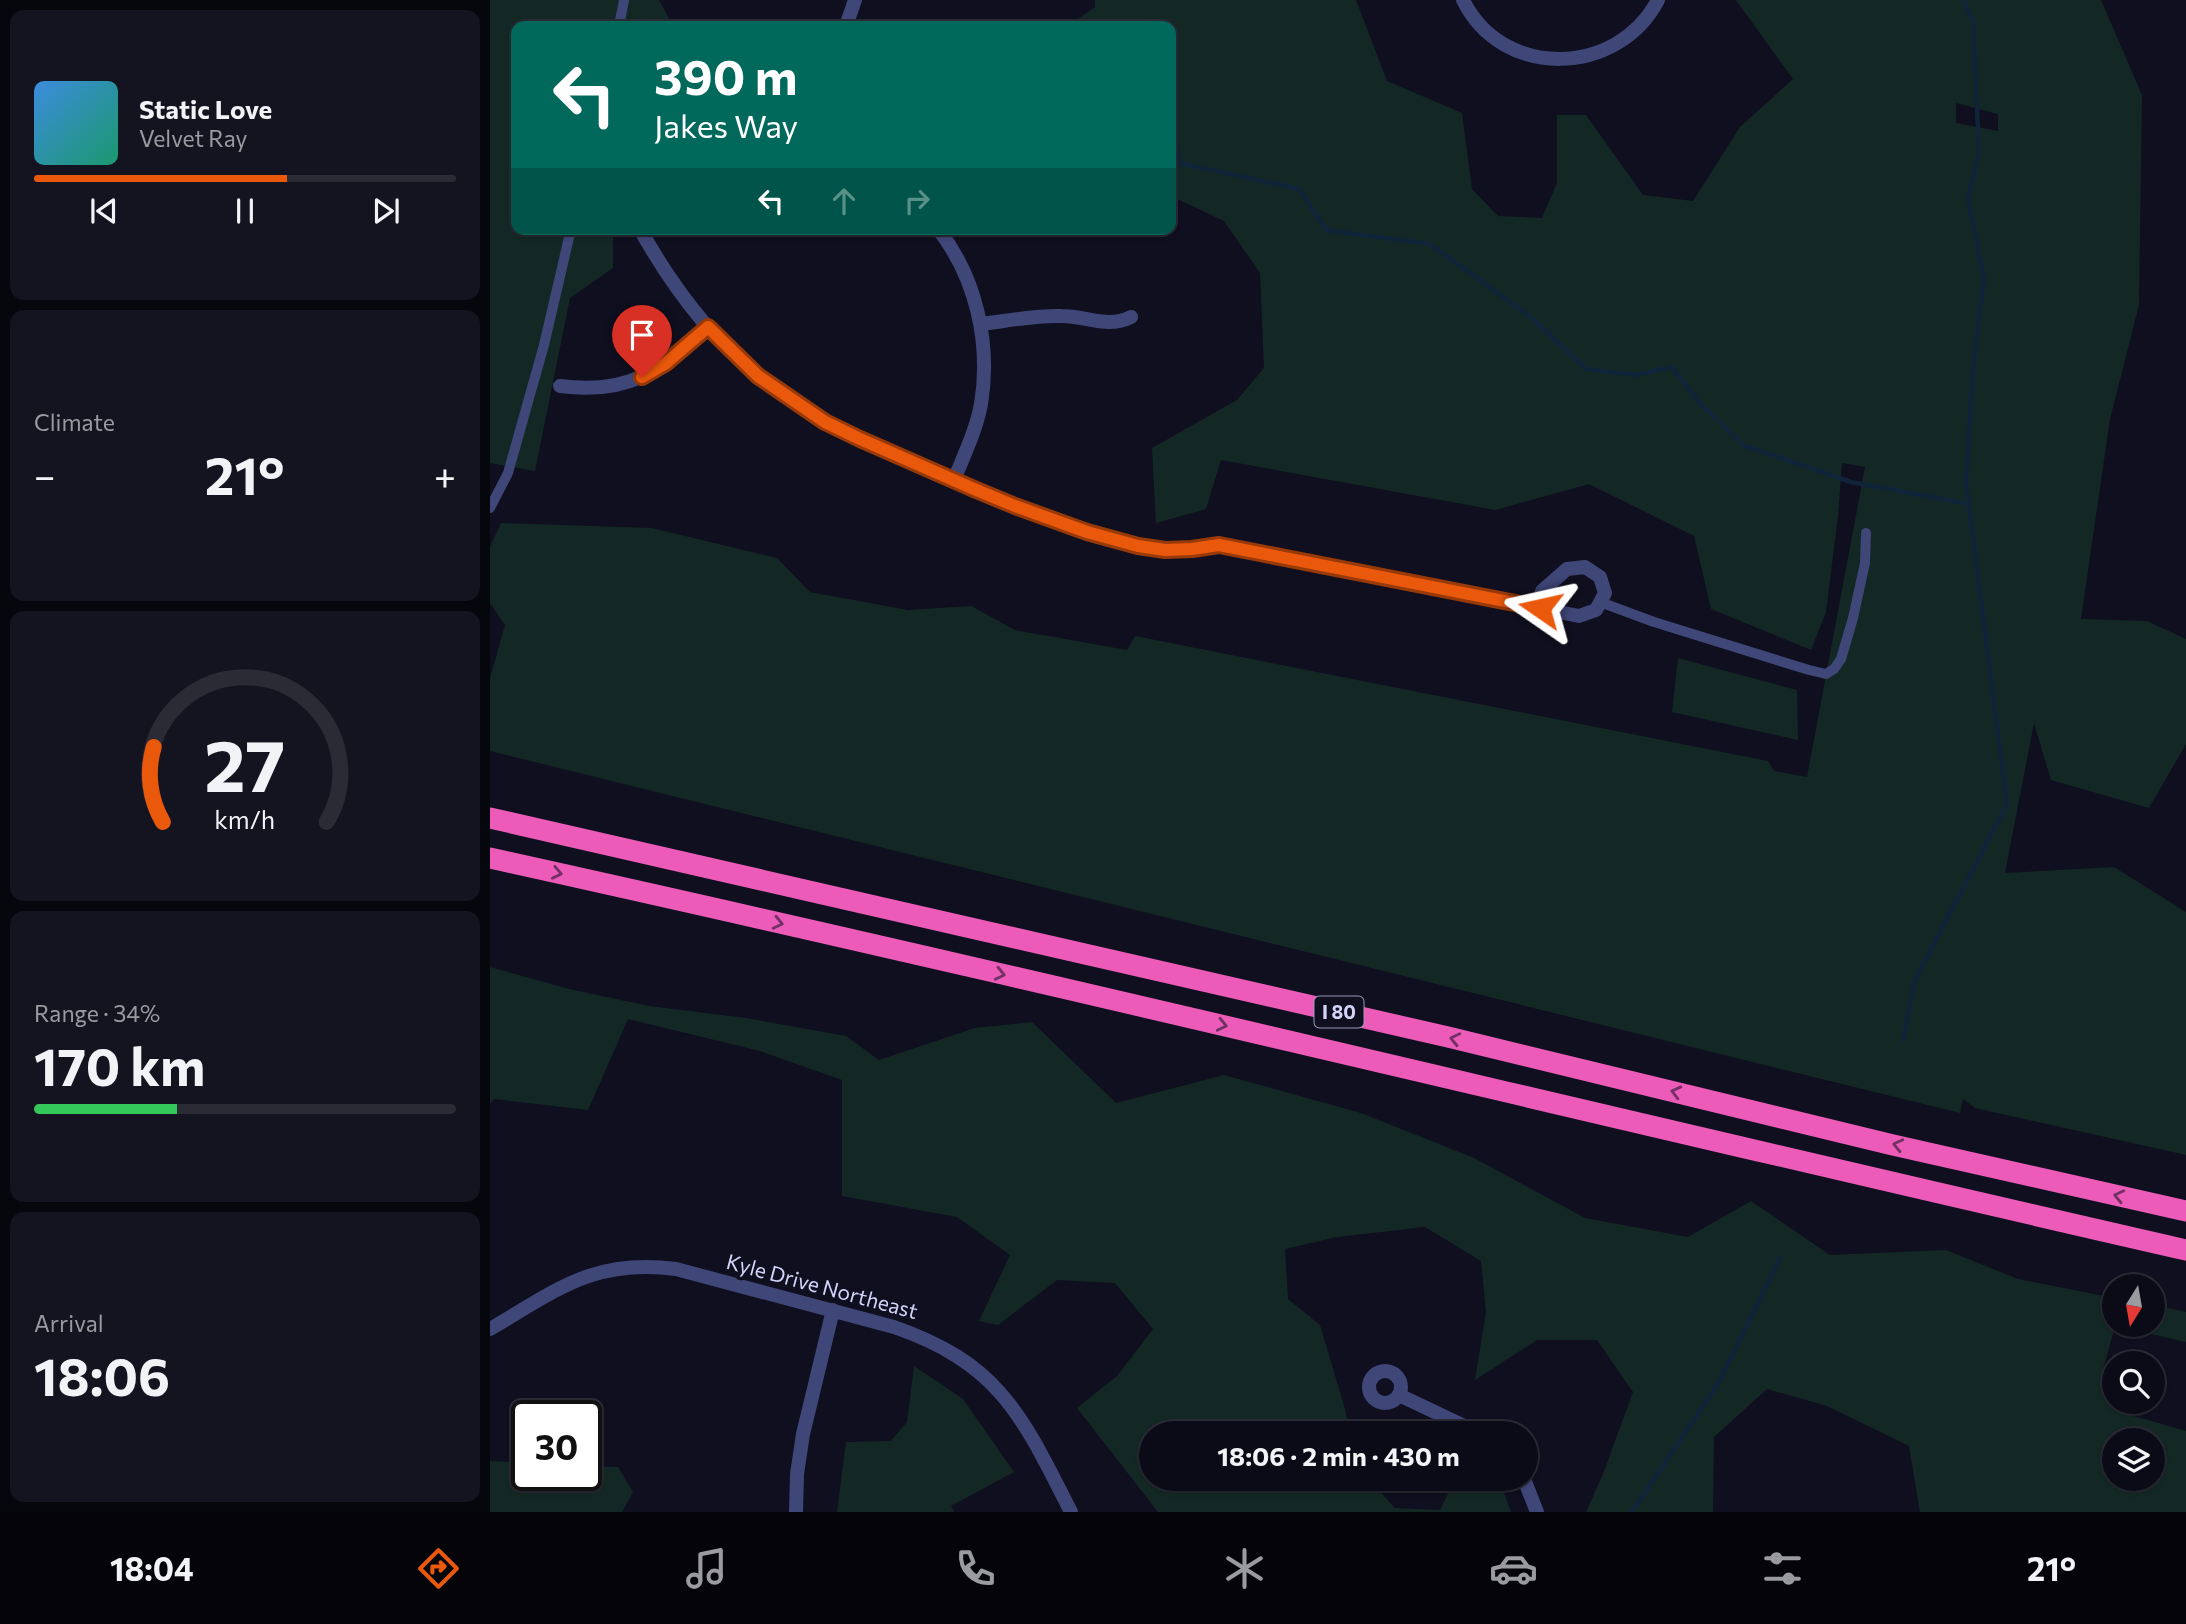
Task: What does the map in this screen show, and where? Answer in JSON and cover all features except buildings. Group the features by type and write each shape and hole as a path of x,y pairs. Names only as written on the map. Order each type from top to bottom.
{"highway":[{"name":"I 80","path":"490,818 1421,1031 1893,1145 2186,1211"},
{"name":"I 80","path":"490,858 1447,1077 1907,1187 2186,1250"}],"street":[{"path":"848,21 856,0"},
{"path":"1463,0 1489,34 1508,47 1526,54 1564,59 1587,56 1625,39 1642,24 1658,0"},
{"path":"644,235 677,290 708,327 758,376 825,422 1015,506 1087,532 1138,546 1165,550 1219,545 1578,616 1596,610 1605,593 1600,577 1586,567 1567,569 1542,591 1540,608"},
{"path":"942,235 960,263 972,292 981,324 984,363 981,404 973,433 954,480"},
{"path":"981,324 1061,316 1083,317 1109,323 1131,317"},
{"path":"560,386 600,388 642,377 666,363 708,327"},
{"name":"Kyle Drive Northeast","path":"490,1329 578,1279 627,1266 676,1269 894,1327 921,1336 948,1350 975,1368 996,1387 1029,1431 1071,1512"},
{"path":"796,1512 797,1474 803,1434 832,1310"},
{"path":"1399,1395 1454,1421"},
{"path":"1529,1491 1537,1512"}],"lane":[{"path":"620,21 624,0"},
{"path":"490,508 508,474 544,345 570,235"},
{"path":"1600,602 1654,622 1826,674 1841,659 1853,618 1865,563 1866,533"}],"green space":[{"path":"490,0 659,0 670,21 511,21 511,235 613,235 613,268 570,298 535,471 490,463"},
{"path":"1095,0 1356,0 1387,81 1462,113 1472,189 1498,216 1542,218 1557,183 1557,115 1586,115 1643,195 1693,201 1740,127 1793,79 1736,0 2101,0 2142,95 2139,305 2110,419 2081,619 2147,621 2186,639 2186,744 2149,808 2051,780 2034,723 2005,873 2114,867 2186,912 2186,1155 1975,1108 1963,1099 1960,1113 490,751 490,678 505,625 490,603 490,547 501,523 652,528 777,558 810,592 908,610 971,606 1015,630 1127,650 1135,636 1768,761 1774,771 1807,777 1865,467 1842,463 1826,612 1811,650 1711,609 1694,536 1589,484 1495,510 1221,460 1206,509 1156,523 1152,448 1237,400 1264,368 1260,273 1224,221 1176,198 1176,21 1075,21 1095,7","holes":["1956,103 1998,114 1998,131 1956,123"]},
{"path":"1678,658 1797,690 1798,740 1672,712"},
{"path":"490,967 569,989 649,1006 746,1018 846,1036 879,1060 975,1028 1032,1022 1116,1103 1224,1075 1361,1113 1474,1158 1585,1218 1688,1237 1751,1201 1830,1255 1946,1250 2018,1279 2102,1296 2102,1337 2112,1337 2108,1351 2102,1351 2102,1414 2132,1414 2186,1431 2186,1512 1920,1512 1909,1446 1827,1406 1767,1389 1714,1437 1713,1512 1586,1512 1633,1392 1597,1340 1537,1340 1475,1380 1486,1312 1481,1261 1425,1227 1337,1237 1285,1249 1288,1299 1320,1325 1348,1421 1139,1421 1139,1488 1077,1408 1117,1376 1153,1329 1115,1283 1057,1280 998,1325 979,1321 1010,1255 957,1217 842,1196 842,1080 760,1051 628,1019 588,1110 494,1099 490,1104"},
{"path":"2165,1308 2186,1312 2186,1342 2164,1337"},
{"path":"914,1366 963,1399 1014,1472 951,1506 954,1512 837,1512 846,1442 891,1441 907,1422"},
{"path":"490,1461 511,1462 511,1491 602,1491 602,1466 618,1467 633,1492 622,1512 490,1512"},
{"path":"1142,1491 1379,1491 1395,1508 1440,1510 1449,1491 1503,1491 1511,1512 1158,1512"}],"waterway":[{"path":"1903,1040 1915,980 2007,804 1966,483 1973,367 1984,278 1968,199 1979,153 1973,21 1963,0"},
{"path":"1176,143 1180,163 1299,189 1326,230 1430,244 1532,318 1586,369 1636,375 1672,367 1701,404 1743,445 1851,482 1969,504"},
{"path":"1632,1512 1718,1384 1780,1258"}],"route":[{"path":"642,377 666,363 708,327 758,376 825,422 1015,506 1087,532 1138,546 1165,550 1219,545 1540,608"}]}
